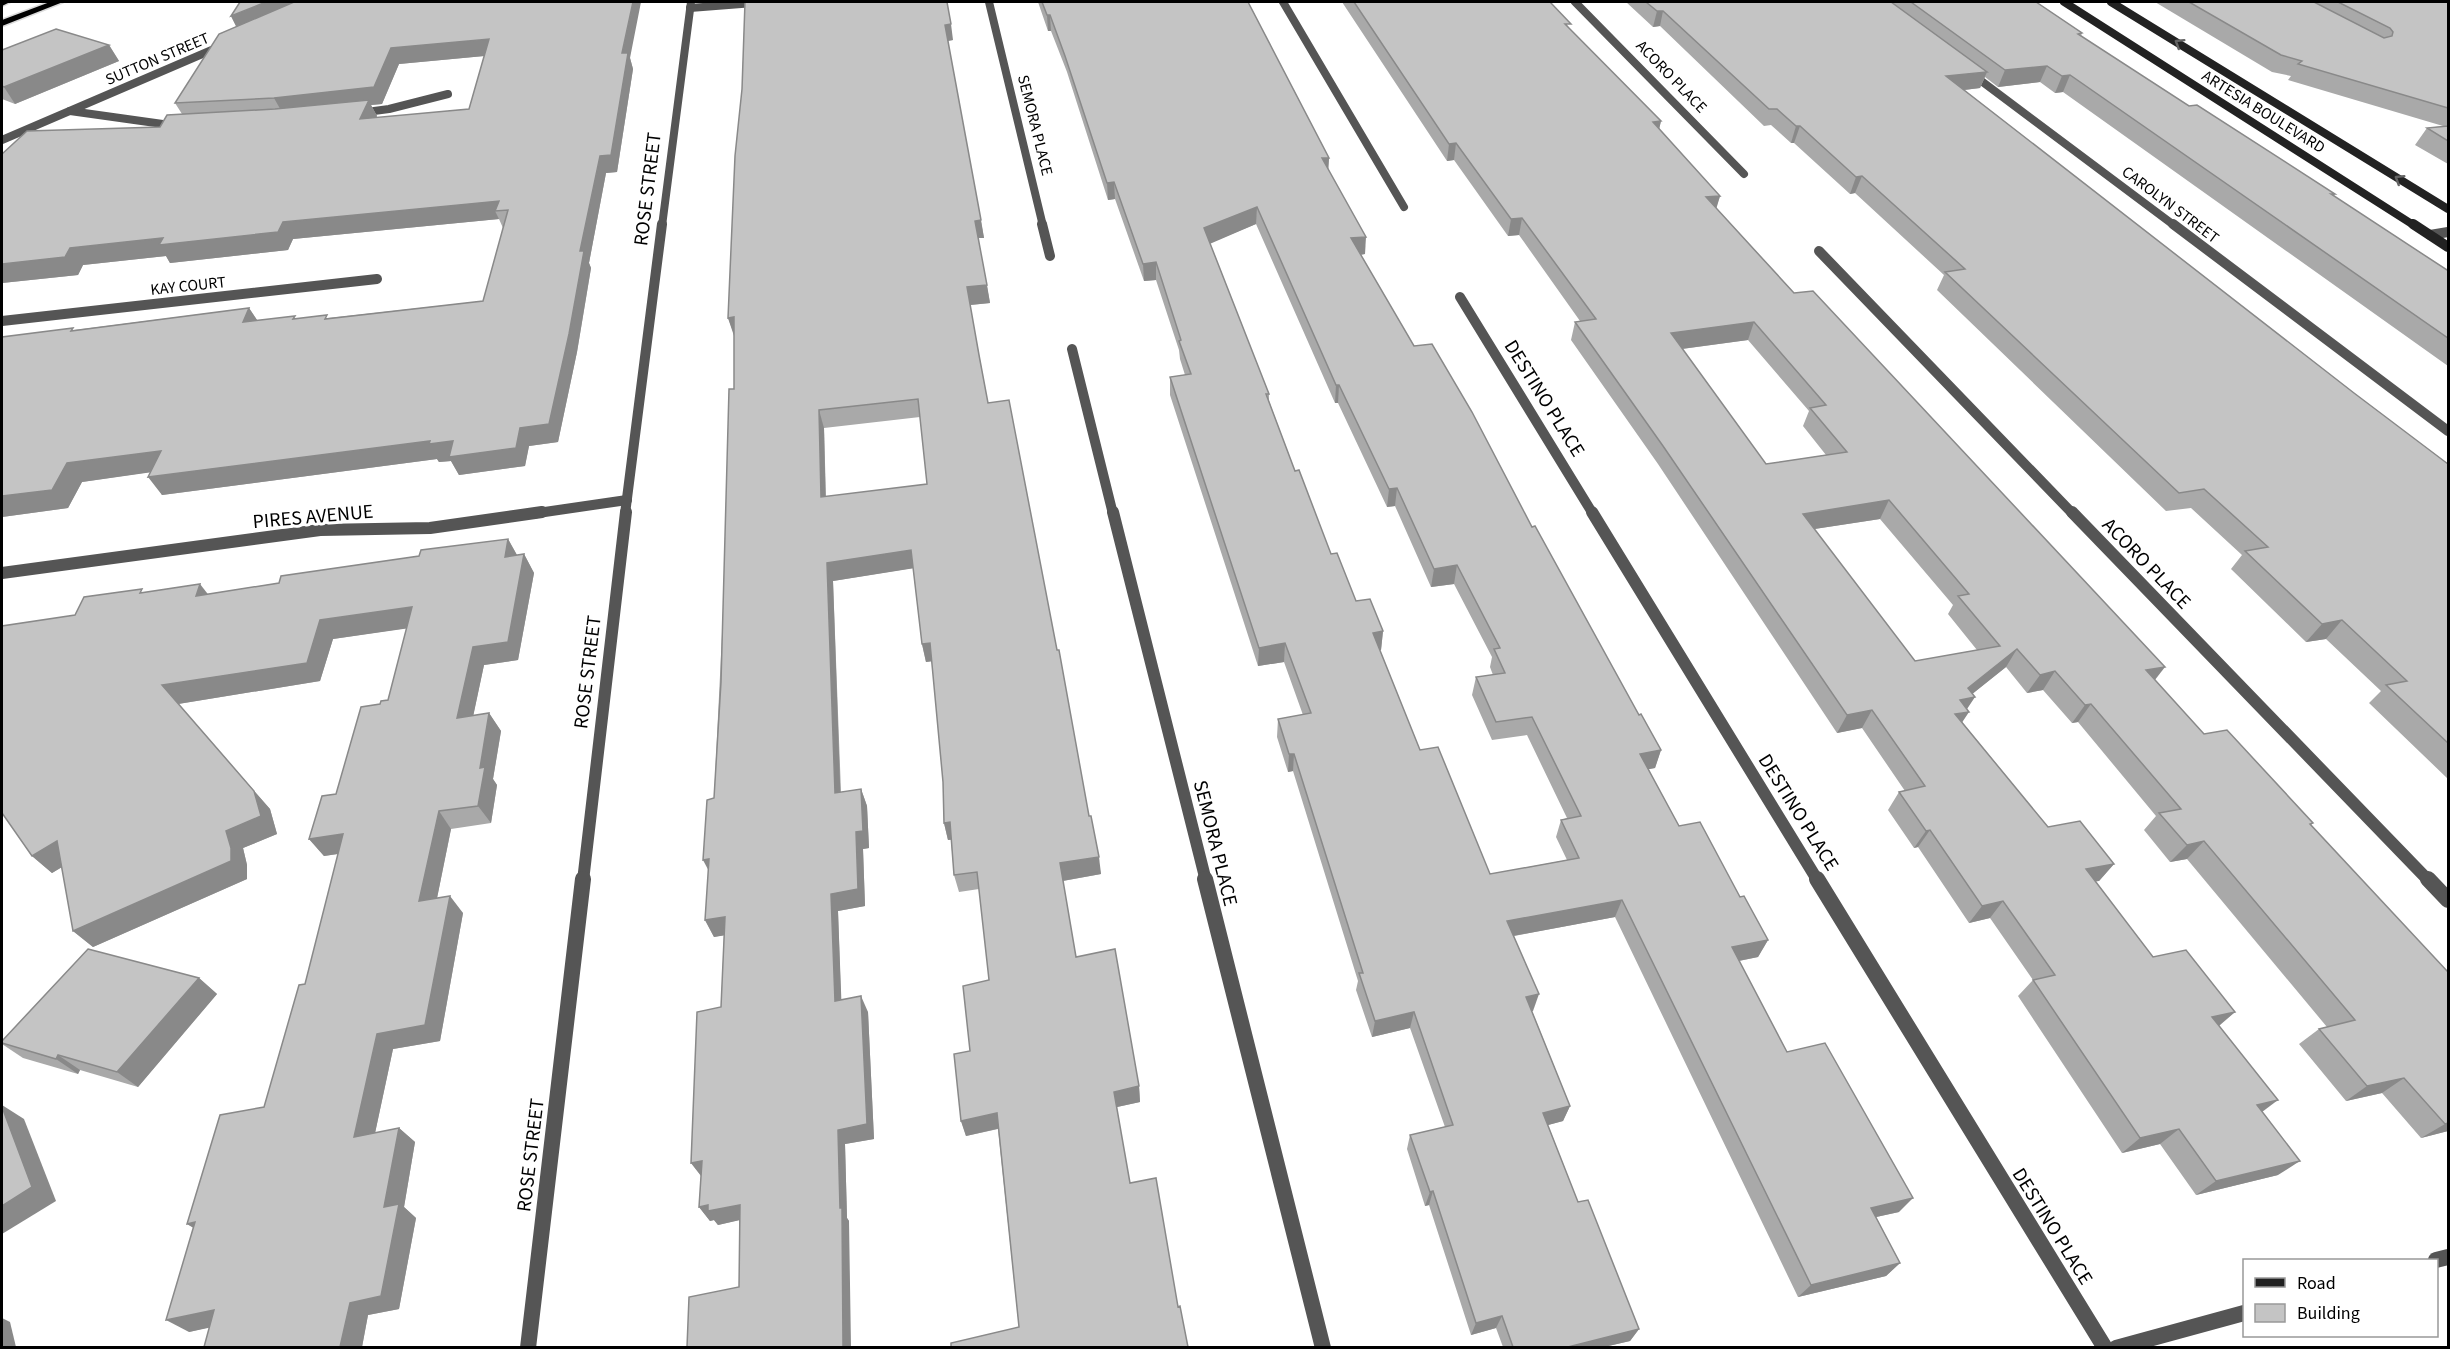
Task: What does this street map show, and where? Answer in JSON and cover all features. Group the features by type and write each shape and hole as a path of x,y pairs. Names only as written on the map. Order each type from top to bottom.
{"highway":[{"path":"2,23 58,2"},
{"path":"2,9 6,3"}],"main road":[{"name":"ARTESIA BOULEVARD","path":"2064,2 2448,247"},
{"name":"ARTESIA BOULEVARD","path":"2111,2 2448,209"}],"street":[{"path":"691,5 768,2"},
{"name":"SEMORA PLACE","path":"989,2 1050,256"},
{"path":"1283,2 1404,207"},
{"name":"ACORO PLACE","path":"1575,2 1744,174"},
{"name":"ROSE STREET","path":"528,1347 627,500 691,5"},
{"name":"SUTTON STREET","path":"2,140 229,42"},
{"name":"CAROLYN STREET","path":"1961,66 2448,431"},
{"path":"353,113 388,110 448,94"},
{"path":"70,111 178,126 190,125"},
{"path":"2430,235 2448,232"},
{"name":"ACORO PLACE","path":"1819,251 2448,900"},
{"name":"KAY COURT","path":"2,321 377,279"},
{"name":"DESTINO PLACE","path":"1460,297 2105,1347"},
{"name":"SEMORA PLACE","path":"1072,349 1323,1347"},
{"name":"PIRES AVENUE","path":"2,573 320,530 430,528 627,500"},
{"path":"2116,1347 2243,1313"}],"building":[{"path":"240,2 266,2 231,16"},
{"path":"294,2 633,2 622,53 628,53 611,155 600,156 580,251 584,251 569,334 549,424 520,428 516,448 449,457 453,441 429,444 430,441 148,477 161,451 67,463 52,490 2,496 2,337 73,328 71,331 249,308 243,322 327,315 325,319 483,301 508,210 495,211 499,201 283,222 278,232 159,245 163,238 70,248 65,257 2,264 2,154 27,131 160,127 167,115 275,109 369,100 360,119 469,109 489,39 391,48 374,87 274,98 175,103 219,34"},
{"path":"745,2 947,2 951,24 945,25 981,220 975,221 987,285 967,287 979,355 988,403 1009,400 1057,650 1059,650 1089,816 1091,816 1099,857 1060,863 1076,957 1115,949 1139,1086 1114,1092 1130,1183 1156,1178 1178,1307 1180,1306 1188,1347 951,1347 951,1343 1019,1327 997,1113 961,1121 954,1054 970,1051 963,986 989,980 977,872 954,875 950,822 944,823 943,782 930,643 922,644 911,550 827,563 835,793 861,789 863,831 856,832 858,889 831,894 835,1001 861,996 867,1124 838,1130 840,1208 842,1208 843,1347 687,1347 689,1297 739,1287 740,1205 708,1211 708,1205 699,1207 702,1161 691,1163 697,1012 721,1007 725,917 705,920 709,859 703,860 707,800 714,798 721,682 729,389 734,389 734,317 728,318 735,156 742,89","holes":["918,399 927,484 821,497 819,410"]},
{"path":"1042,2 1248,2 1329,158 1322,158 1366,237 1351,238 1414,346 1432,344 1472,412 1532,527 1535,526 1639,715 1641,714 1661,750 1640,754 1679,826 1700,822 1740,897 1744,896 1768,940 1732,947 1787,1052 1825,1043 1913,1198 1871,1208 1900,1263 1811,1285 1622,900 1507,921 1539,994 1526,997 1570,1106 1543,1113 1578,1202 1588,1200 1639,1329 1568,1347 1513,1347 1502,1316 1476,1323 1433,1191 1430,1192 1410,1135 1453,1125 1414,1012 1375,1021 1359,973 1363,973 1294,754 1289,754 1278,719 1311,713 1285,643 1259,648 1170,377 1191,374 1156,262 1143,264 1114,182 1107,183 1065,56 1050,15 1047,15","holes":["1257,207 1336,385 1339,385 1389,489 1397,488 1434,569 1457,565 1500,648 1494,649 1505,673 1476,677 1496,722 1532,717 1581,816 1561,820 1579,858 1490,874 1438,747 1420,750 1373,633 1383,631 1370,599 1356,601 1337,553 1331,554 1299,470 1295,471 1266,394 1269,394 1204,228"]},
{"path":"1354,2 1550,2 1571,24 1565,24 1661,121 1653,122 1720,196 1706,197 1794,293 1813,291 2165,667 2146,670 2204,734 2227,730 2313,823 2310,824 2448,972 2448,1123 2445,1124 2404,1078 2367,1086 2319,1029 2355,1020 2204,841 2187,845 2159,813 2181,809 2091,704 2085,705 2055,671 2040,675 2017,649 1968,688 1975,697 1960,700 1969,712 1955,714 2048,827 2080,821 2114,864 2086,869 2153,957 2186,950 2235,1012 2212,1017 2278,1100 2257,1105 2300,1161 2216,1181 2179,1129 2140,1138 2033,980 2055,975 2003,901 1982,906 1930,830 1926,831 1899,792 1925,786 1872,710 1847,715 1575,322 1596,319 1522,218 1511,219 1456,143 1449,144","holes":["1754,322 1826,405 1810,408 1847,452 1766,464 1671,333","1889,500 1969,594 1958,596 2000,646 1915,661 1803,514"]},
{"path":"1646,2 1891,2 1987,72 1946,76 2448,464 2448,743 2386,685 2407,681 2342,620 2322,624 2245,551 2268,547 2204,489 2179,493 1945,272 1965,269 1862,176 1856,177 1800,126 1796,126 1777,109 1769,109 1663,11 1657,11"},
{"path":"1911,2 2036,2 2082,33 2078,34 2189,106 2197,105 2448,270 2448,338 2070,75 2062,76 2047,66 2005,70"},
{"path":"2189,2 2314,2 2384,38 2392,36 2393,32 2390,28 2338,2 2448,2 2448,108 2298,64 2302,61 2281,55"},
{"path":"56,29 109,45 2,86 2,50"},
{"path":"2448,126 2448,141 2427,128"},
{"path":"508,539 505,557 524,554 508,642 473,647 457,718 489,713 480,768 485,767 478,806 439,811 419,901 450,896 425,1025 377,1034 354,1137 399,1128 384,1207 399,1204 381,1296 350,1303 340,1347 204,1347 214,1310 166,1320 195,1222 187,1224 220,1115 264,1107 299,985 305,984 343,834 309,839 322,796 336,794 361,707 380,704 381,701 388,700 412,607 320,620 307,663 162,685 254,791 261,816 226,831 231,848 231,861 73,931 57,841 32,856 2,813 2,626 75,615 84,597 142,589 140,593 200,584 196,596 279,583 281,576 419,556 421,550"},
{"path":"88,949 199,978 117,1072 58,1055 56,1059 2,1043 2,1041"},
{"path":"2,1107 32,1187 2,1206"}]}
